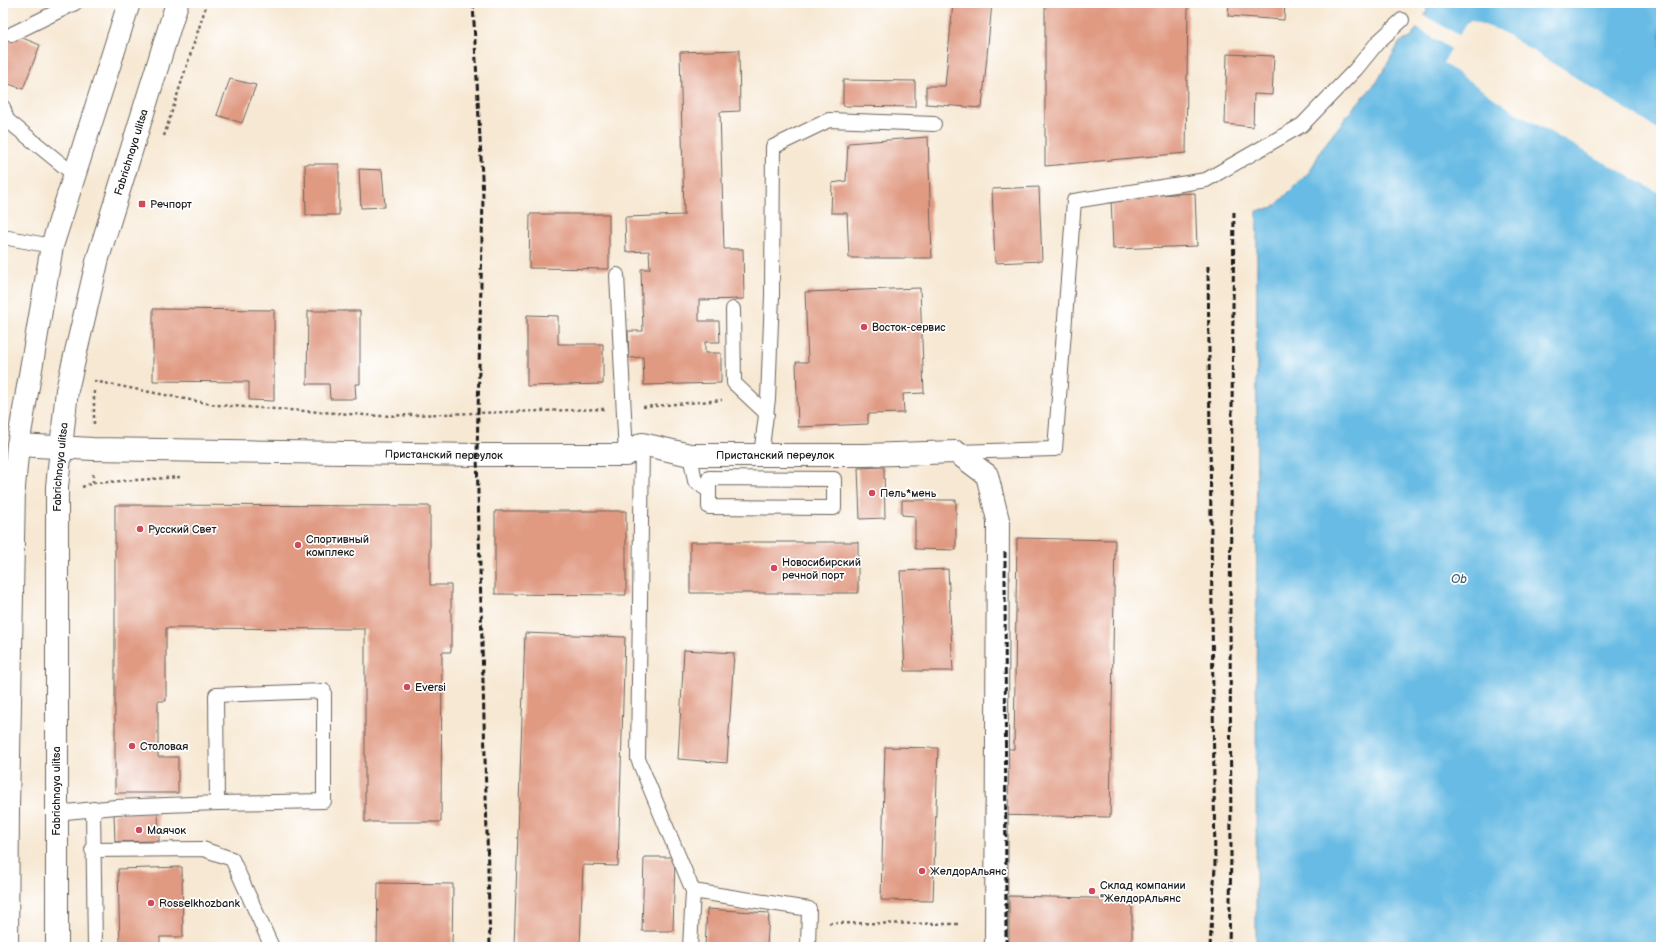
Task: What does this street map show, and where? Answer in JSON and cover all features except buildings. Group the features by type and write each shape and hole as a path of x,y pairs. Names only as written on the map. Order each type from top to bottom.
{"main road":[{"path":"7,947 14,487 18,445 52,246 76,176 129,3"},
{"name":"Fabrichnaya ulitsa","path":"57,947 57,495 60,448 67,390 98,258 177,3"},
{"name":"Пристанский переулок","path":"18,445 93,449 634,449 690,455 865,455 956,452"},
{"path":"956,452 987,475 998,520 996,947"}],"lane":[{"path":"12,34 75,3"},
{"path":"956,452 1055,448 1074,201 1206,180 1302,125 1356,68 1378,42 1402,20"},
{"path":"3,107 7,120 76,176"},
{"path":"761,455 767,414 772,295 772,147 829,120 934,124"},
{"path":"3,237 52,246"},
{"path":"617,275 624,408 634,449 638,759 693,891 690,947"},
{"path":"733,309 734,383 767,414"},
{"path":"690,455 695,481 709,491"},
{"path":"710,478 834,479 834,508 709,507 709,491 710,478"},
{"path":"56,812 217,803 324,801 324,691 216,695 217,803"},
{"path":"93,809 92,850 95,947"},
{"path":"92,850 203,849 232,859 272,947"},
{"path":"693,891 809,909 808,947"}],"path":[{"path":"163,138 207,3"},
{"path":"93,483 94,381 96,374"},
{"path":"94,381 216,405 380,416 624,408 750,398"},
{"path":"81,495 81,487 93,483 187,476"},
{"path":"821,923 958,924"}],"water":[{"name":"Ob","path":"1427,3 1661,3 1661,947 1256,947 1257,211 1274,207 1310,171 1323,147 1355,106 1377,82 1400,42 1411,38 1427,12"}],"pier":[{"path":"1423,15 1459,35 1470,20 1501,31 1661,131 1661,194 1516,113 1443,63 1451,49 1415,27"}],"railway":[{"path":"473,3 483,197 477,455 490,947"},
{"path":"1229,947 1231,856 1230,613 1234,209"},
{"path":"1208,266 1215,867 1210,947"},
{"path":"1005,552 1006,947"}],"place":[{"name":"Речпорт","path":"142,204"},
{"name":"Восток-сервис","path":"864,327"},
{"name":"Пель*мень","path":"872,493"},
{"name":"Русский Свет","path":"140,529"},
{"name":"Спортивный комплекс","path":"298,545"},
{"name":"Новосибирский речной порт","path":"774,568"},
{"name":"Eversi","path":"407,687"},
{"name":"Столовая","path":"132,746"},
{"name":"Маячок","path":"139,830"},
{"name":"ЖелдорАльянс","path":"922,871"},
{"name":"Склад компании \"ЖелдорАльянс","path":"1092,891"},
{"name":"Rosselkhozbank","path":"151,903"}]}
